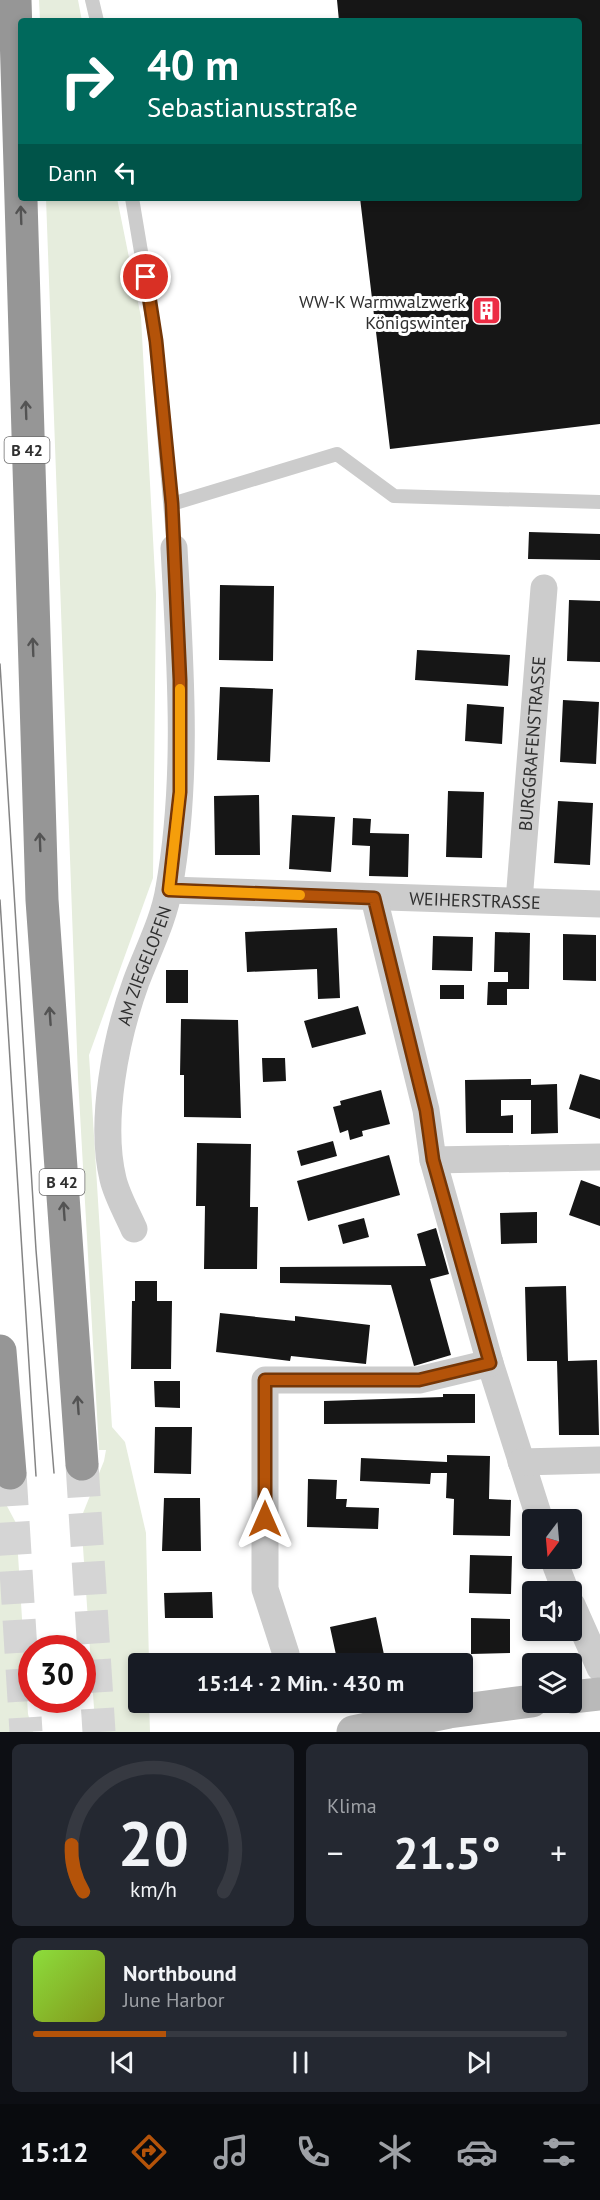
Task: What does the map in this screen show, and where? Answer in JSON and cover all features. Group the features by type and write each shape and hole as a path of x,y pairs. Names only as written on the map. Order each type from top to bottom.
{"highway":[{"name":"B 42","path":"15,0 18,100"},
{"name":"B 42","path":"21,201 42,900 82,1464"},
{"path":"0,1352 10,1473"}],"street":[{"name":"AM ZIEGELOFEN","path":"134,1229 113,1179 108,1120 114,1067 122,1028 169,890 180,792 180,680 174,548"},
{"name":"BURGGRAFENSTRASSE","path":"519,902 543,588"},
{"name":"WEIHERSTRASSE","path":"169,890 600,904"},
{"path":"374,898 426,1110 433,1160 490,1363 536,1509"},
{"path":"433,1160 600,1157"},
{"path":"286,1653 265,1588 265,1380 419,1380 490,1363"},
{"path":"521,1462 600,1460"},
{"path":"582,1628 600,1668"},
{"path":"582,1696 600,1694"},
{"path":"353,1732 449,1712 522,1702"}],"lane":[{"path":"92,0 96,18"},
{"name":"AM ZIEGELOFEN","path":"133,201 156,341 172,504 174,548"},
{"path":"172,504 337,454 394,496 600,502"}],"green space":[{"path":"39,0 78,0 81,18 40,18"},
{"path":"46,201 118,201 141,317 156,594 153,878 89,1055 112,1427 125,1442 146,1533 149,1653 128,1653 128,1713 149,1713 150,1732 91,1732 93,1713 96,1713 96,1635 89,1635 81,1518 104,1461 106,1450 99,1450 78,1078"},
{"path":"0,1493 16,1523 23,1635 18,1635 18,1713 28,1713 33,1732 0,1732"}],"building":[{"name":"WW-K Warmwalzwerk Königswinter","path":"337,0 600,0 600,424 390,449 360,201 582,201 582,18 339,18"},
{"path":"529,532 600,534 600,560 528,559"},
{"path":"220,585 274,586 273,661 219,660"},
{"path":"569,600 600,601 600,662 567,661"},
{"path":"417,650 510,655 508,686 415,680"},
{"path":"220,687 273,689 270,762 217,760"},
{"path":"563,700 599,702 596,764 560,762"},
{"path":"467,704 504,707 502,744 465,741"},
{"path":"448,791 484,792 482,858 446,857"},
{"path":"259,795 260,855 215,855 214,796"},
{"path":"558,801 593,803 590,865 554,863"},
{"path":"292,815 335,817 331,872 289,869"},
{"path":"353,818 371,819 370,833 409,834 408,877 369,876 370,846 352,845"},
{"path":"337,928 340,998 318,999 317,969 247,972 245,932"},
{"path":"495,932 530,933 529,989 507,989 507,1005 487,1005 488,982 508,982 508,972 494,972"},
{"path":"563,934 596,935 596,981 563,980"},
{"path":"433,936 473,937 472,971 432,970"},
{"path":"166,970 188,970 188,1003 166,1003"},
{"path":"440,985 464,985 464,999 440,999"},
{"path":"358,1006 366,1034 312,1048 304,1021"},
{"path":"181,1019 238,1020 241,1118 184,1117 184,1075 180,1075"},
{"path":"262,1058 285,1058 286,1081 263,1082"},
{"path":"580,1074 600,1080 600,1119 569,1109"},
{"path":"531,1079 531,1085 557,1084 558,1133 531,1134 531,1100 501,1100 501,1116 513,1115 513,1133 466,1133 465,1080"},
{"path":"381,1090 390,1124 362,1131 363,1136 350,1140 348,1130 340,1133 333,1107 341,1105 340,1101"},
{"path":"333,1141 337,1156 301,1166 297,1151"},
{"path":"197,1143 251,1144 250,1207 258,1207 257,1269 204,1269 205,1206 196,1206"},
{"path":"389,1155 400,1195 308,1221 297,1181"},
{"path":"581,1180 600,1187 600,1226 569,1215"},
{"path":"537,1212 537,1243 501,1244 500,1213"},
{"path":"364,1218 369,1237 343,1244 338,1225"},
{"path":"436,1228 449,1274 430,1279 451,1355 414,1366 391,1285 280,1283 280,1267 426,1266 417,1234"},
{"path":"135,1281 157,1281 157,1301 172,1301 171,1369 131,1369 132,1301 135,1301"},
{"path":"566,1286 568,1361 597,1360 599,1435 559,1435 557,1361 527,1361 525,1287"},
{"path":"220,1313 295,1321 295,1316 370,1325 366,1364 291,1356 290,1361 216,1352"},
{"path":"154,1381 180,1381 180,1408 155,1407"},
{"path":"443,1394 475,1394 475,1423 324,1424 324,1401 443,1397"},
{"path":"155,1427 192,1427 191,1474 154,1473"},
{"path":"447,1455 490,1456 489,1499 511,1500 510,1536 453,1535 454,1499 446,1498 447,1473 431,1473 430,1484 360,1481 361,1458 447,1462"},
{"path":"308,1479 337,1480 336,1499 347,1499 346,1507 379,1508 378,1529 307,1527"},
{"path":"164,1498 200,1498 201,1551 162,1551"},
{"path":"470,1555 512,1556 511,1594 469,1593"},
{"path":"212,1592 213,1618 165,1618 164,1593"},
{"path":"376,1617 384,1653 336,1653 330,1627"},
{"path":"471,1618 510,1619 510,1653 471,1653"}],"tunnel":[{"path":"82,1464 99,1732"},
{"path":"10,1473 26,1732"}],"tram line":[{"path":"0,664 36,1250 54,1473"},
{"path":"0,900 36,1476"}],"slow traffic":[{"path":"180,689 180,792 169,890 300,895"}],"place":[{"name":"WW-K Warmwalzwerk Königswinter","path":"487,311"}],"route":[{"path":"146,277 156,341 172,504 180,680 180,792 169,890 374,898 426,1110 433,1160 490,1363 419,1380 265,1380 265,1519"}]}
